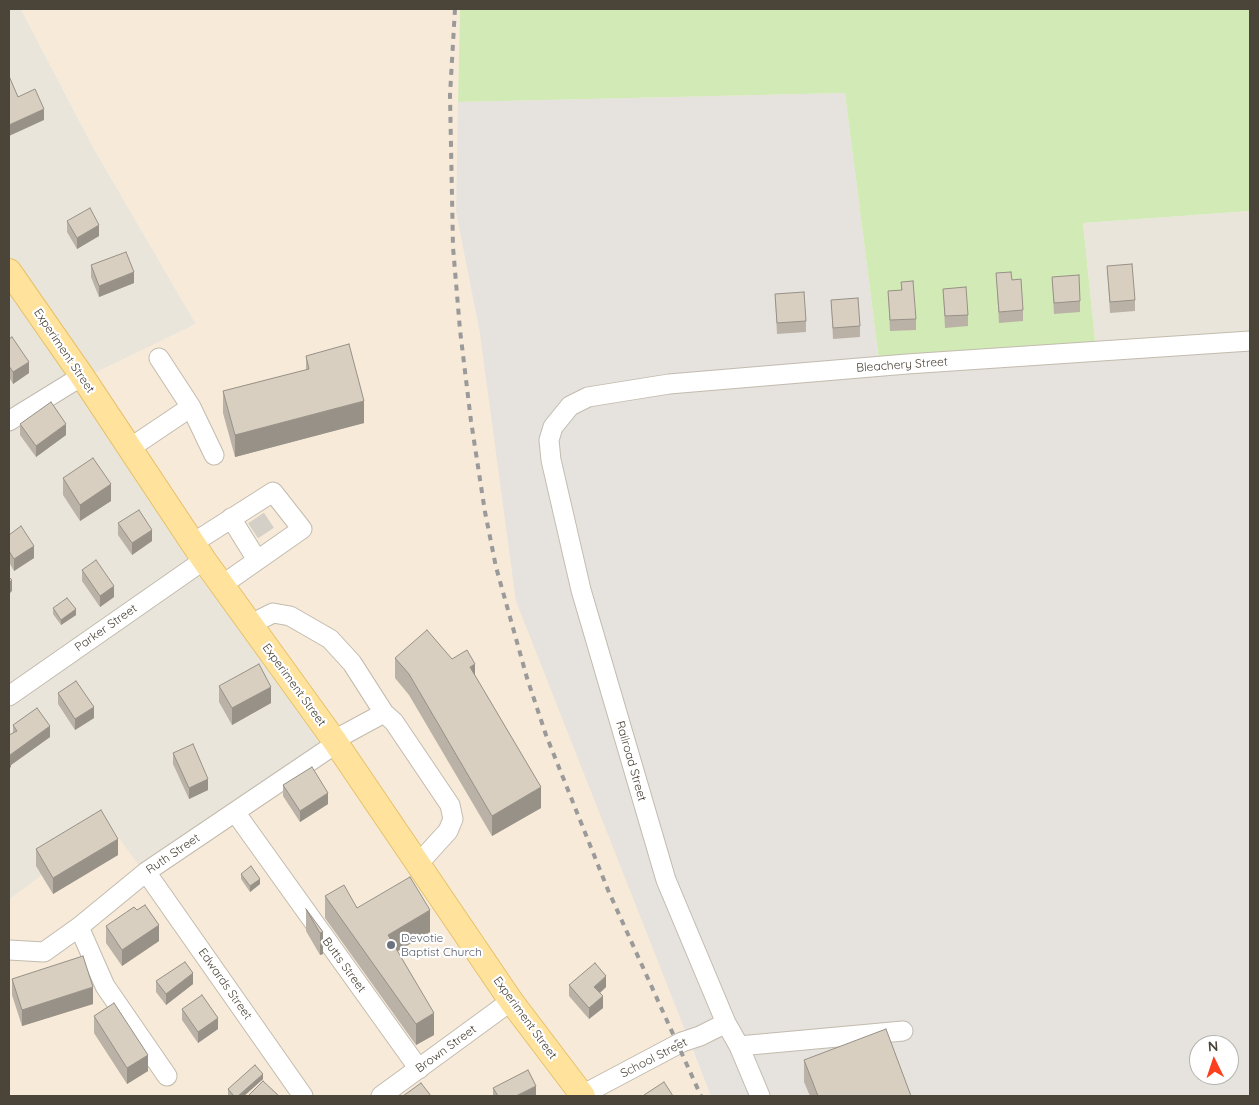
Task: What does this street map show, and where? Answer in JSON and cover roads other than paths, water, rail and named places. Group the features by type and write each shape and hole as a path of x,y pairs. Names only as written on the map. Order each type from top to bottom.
{"main road":[{"name":"Experiment Street","path":"9,271 82,376 198,552 336,741 511,1001 582,1096"}],"street":[{"name":"Bleachery Street","path":"561,416 570,406 588,397 669,384 907,364 1250,340"},
{"path":"159,358 191,407 214,455"},
{"path":"9,421 82,376"},
{"path":"130,448 191,407"},
{"name":"Railroad Street","path":"561,416 553,427 549,440 551,460 581,590 666,880 726,1023 739,1046 760,1096"},
{"path":"222,585 258,560 231,518"},
{"name":"Parker Street","path":"9,696 198,552 231,518 262,526 258,560"},
{"path":"251,624 273,614 290,616 330,638 352,663 384,713 394,722 450,804 453,819 448,831 418,864"},
{"name":"Ruth Street","path":"9,950 44,952 79,927 146,872 336,741 384,713"},
{"name":"Butts Street","path":"235,812 419,1069"},
{"name":"Edwards Street","path":"146,872 304,1096"},
{"path":"79,927 105,986 167,1076"},
{"name":"Brown Street","path":"381,1096 511,1001"},
{"name":"School Street","path":"582,1096 682,1042 700,1036 726,1023"},
{"path":"739,1046 903,1031"}],"tunnel":[{"path":"256,518 266,533"}],"railway":[{"path":"455,9 450,95 453,247 460,330 471,421 485,512 496,567 527,678 546,735 608,890 701,1096"}],"place":[{"name":"Devotie Baptist Church","path":"391,945"}]}
